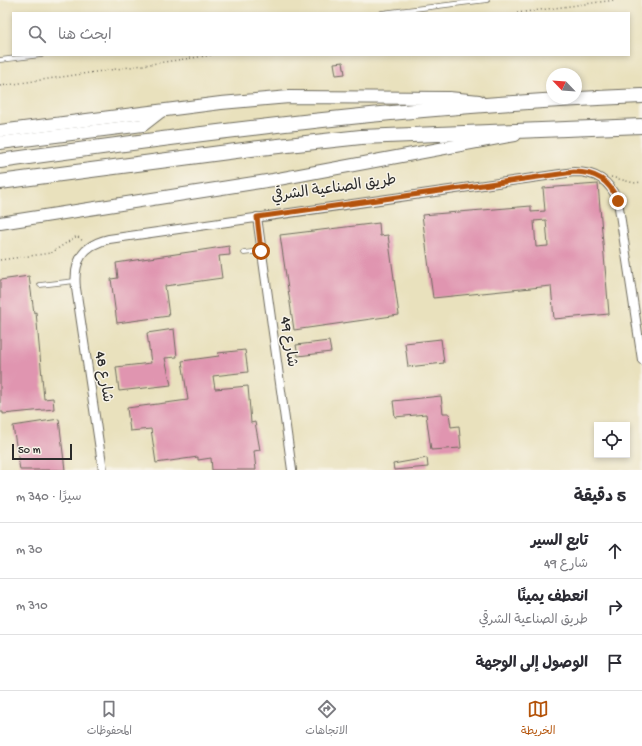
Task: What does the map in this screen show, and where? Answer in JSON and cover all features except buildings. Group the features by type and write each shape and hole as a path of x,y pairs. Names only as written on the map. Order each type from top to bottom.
{"highway":[{"path":"0,161 149,140 364,115 580,98 642,96"},
{"name":"طريق الصناعية الشرقي","path":"0,182 361,137 642,126"}],"main road":[{"path":"0,131 221,103 289,97 449,98 508,104"},
{"path":"0,143 143,125 162,110"},
{"name":"طريق الصناعية الشرقي","path":"0,223 273,180 470,145 541,130"}],"street":[{"name":"طريق الصناعية الشرقي","path":"75,285 77,264 81,256 90,247 109,239 574,172 586,172 596,175"},
{"path":"596,175 606,181 613,190 618,201 642,360"},
{"name":"شارع 49","path":"257,217 292,470"},
{"name":"شارع 48","path":"75,285 103,470"}],"lane":[{"path":"390,12 487,0"},
{"path":"0,60 34,56"},
{"path":"244,253 261,251"},
{"path":"40,285 75,285"}],"path":[{"path":"525,12 615,0"},
{"path":"0,86 205,56"},
{"path":"596,175 619,178 634,183 642,182"},
{"path":"0,260 51,253 77,236 90,247"}],"route":[{"path":"261,251 257,217 574,172 586,172 596,175 606,181 613,190 618,201"}]}
